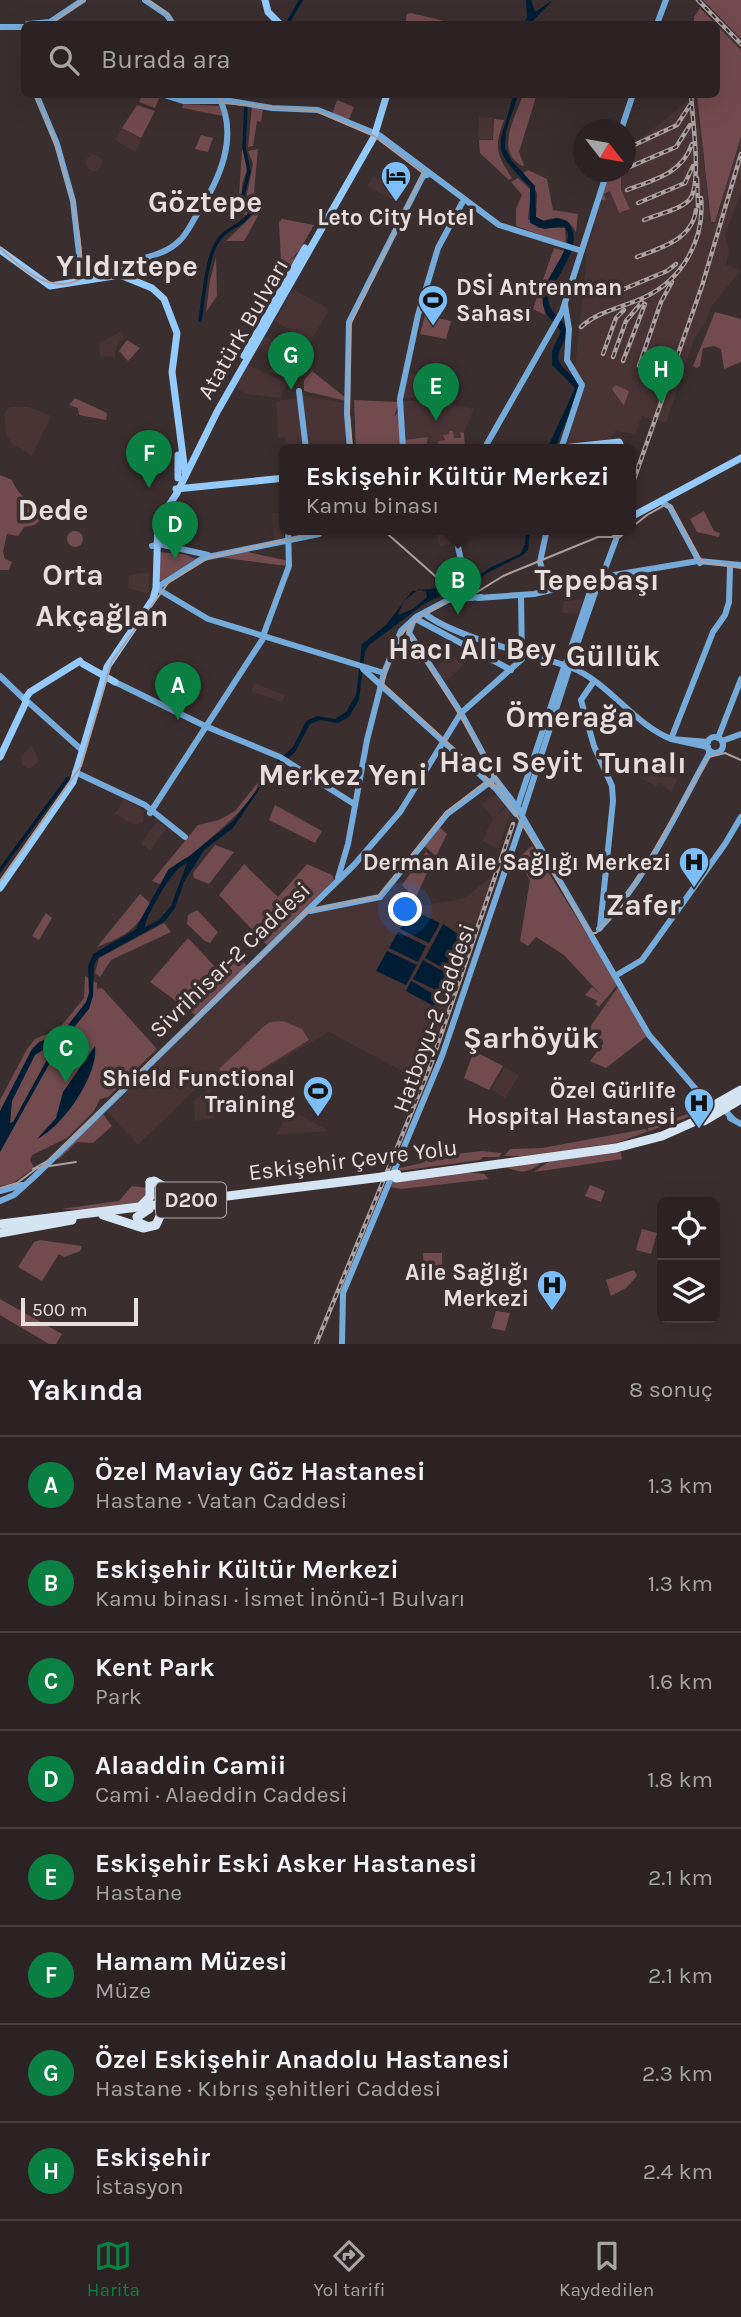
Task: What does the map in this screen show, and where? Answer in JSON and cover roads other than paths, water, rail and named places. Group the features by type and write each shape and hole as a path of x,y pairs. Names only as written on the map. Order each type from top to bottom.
{"highway":[{"path":"717,1109 741,1094"},
{"name":"Eskişehir Çevre Yolu","path":"397,1176 626,1142 660,1133 717,1109"},
{"name":"Eskişehir Çevre Yolu","path":"83,1215 103,1215 588,1153 663,1138 717,1109"},
{"name":"Eskişehir Çevre Yolu","path":"2,1230 138,1206 382,1178"},
{"path":"150,1182 154,1181 190,1200"},
{"path":"150,1182 159,1198 161,1214 159,1222 152,1228"},
{"path":"138,1206 149,1199 150,1182"},
{"path":"149,1209 140,1213 137,1218 142,1225 152,1228"},
{"path":"0,1216 5,1220 83,1215"},
{"path":"103,1215 152,1228"}],"main road":[{"path":"56,21 85,0"},
{"path":"52,21 85,0"},
{"path":"148,0 172,21"},
{"path":"263,0 263,12 270,21"},
{"path":"263,0 268,12 277,21"},
{"path":"658,21 666,0"},
{"path":"0,27 21,26"},
{"path":"37,98 57,144 73,201 80,280"},
{"path":"171,98 179,101 314,109 372,134 462,203 504,231 577,250"},
{"path":"122,266 157,255 181,240 219,178 227,149 224,103 220,98"},
{"name":"Atatürk Bulvarı","path":"158,589 154,522 372,134 384,98"},
{"path":"625,119 632,98"},
{"path":"224,103 279,111 313,111 372,134"},
{"path":"425,174 493,222 565,248"},
{"path":"352,444 351,325 425,174"},
{"path":"487,444 560,315 577,250 604,182"},
{"path":"403,444 400,399 418,315 438,248 462,203"},
{"path":"0,248 50,286 80,280"},
{"path":"0,248 46,281 123,276 152,288 164,299 177,333 172,372 183,473 279,478"},
{"path":"560,444 582,385 567,360 569,329 565,303"},
{"path":"299,391 305,444"},
{"path":"636,516 741,458"},
{"path":"667,501 698,562"},
{"path":"150,811 263,636 277,604 289,560 288,535"},
{"path":"0,888 78,772 109,653 158,589 203,558 307,535"},
{"path":"455,535 466,583"},
{"path":"546,535 540,562 548,590"},
{"name":"Hatboyu-2 Caddesi","path":"342,1344 343,1293 442,1056 567,666 615,535"},
{"path":"155,545 203,555 288,540"},
{"path":"155,545 195,555 195,563"},
{"name":"Atatürk Bulvarı","path":"155,545 152,576 158,589"},
{"path":"698,562 730,568 741,567"},
{"path":"490,779 461,713 409,633 416,619 424,613 470,596 521,595 598,578 698,562 741,567"},
{"path":"671,739 713,632 725,615 729,602 730,568"},
{"path":"158,589 198,615 384,673"},
{"path":"337,882 400,812 461,713 525,655 521,595"},
{"path":"424,613 444,624 525,655 567,666 594,681 651,729 671,739 709,748"},
{"path":"337,882 348,844 354,804 384,673 401,631 424,613"},
{"path":"416,619 511,670"},
{"path":"0,757 30,692 82,663 102,676 207,726 284,759 354,804"},
{"path":"366,668 490,779 519,815 596,942 648,1035 717,1109 728,1112 733,1119"},
{"path":"0,676 82,751"},
{"path":"671,739 720,751 720,740 741,679"},
{"path":"594,681 581,700 594,746 612,786 613,801 600,928"},
{"path":"0,750 26,701"},
{"path":"596,942 638,880 709,748 720,740 741,734"},
{"path":"590,932 600,928 618,908 633,885 709,754 709,748"},
{"path":"78,772 126,796 185,838"},
{"path":"0,883 78,772"},
{"path":"315,905 323,906 379,896 445,812 490,779"},
{"path":"307,913 380,897 447,814 490,779"},
{"path":"519,815 654,1041 706,1101 741,1124"},
{"path":"615,976 642,960 725,844 741,817"},
{"name":"Sivrihisar-2 Caddesi","path":"1,1201 194,1021 337,882"},
{"name":"Sivrihisar-2 Caddesi","path":"0,1191 23,1184 337,882"}],"water":[{"path":"526,0 531,0 535,12 553,0 533,21 525,21"},
{"path":"512,98 517,98 506,131 505,148 512,161 535,186 536,217 544,221 557,218 567,221 574,240 568,260 548,299 550,308 563,322 566,331 558,358 567,371 580,382 557,444 549,444 575,388 552,365 552,351 561,331 545,312 543,299 548,280 564,252 568,233 564,226 544,229 530,223 530,187 502,153 502,136"},
{"path":"526,535 529,535 528,550 523,555 487,573 466,591 444,594 424,604 369,645 365,651 359,700 349,717 338,723 320,720 310,724 295,752 269,775 233,828 204,850 184,882 175,908 165,921 98,958 94,965 93,996 89,1009 61,1043 0,1152 0,1111 32,1049 39,1042 62,1033 86,1002 89,993 88,966 93,954 138,928 173,869 233,821 256,791 268,769 293,747 306,721 317,716 335,719 346,712 356,695 362,644 386,625 404,602 398,615 413,609 427,597 426,592 421,590 465,585 491,567 520,554","holes":["187,863 171,906 159,920 145,927 161,892 175,872","52,1044 53,1054 50,1054 10,1123 12,1101 35,1055"]},
{"path":"423,915 440,923 429,943 400,929 403,924"},
{"path":"443,924 467,940 452,973 425,958"},
{"path":"398,932 426,946 418,962 389,948"},
{"path":"387,951 417,965 406,985 376,971"},
{"path":"423,960 451,976 442,993 413,979"},
{"path":"411,981 439,997 434,1006 406,991"},
{"path":"95,1046 91,1071 77,1098 58,1123 37,1139 56,1118 63,1092"}],"waterway":[{"path":"289,21 301,0"},
{"path":"200,320 215,245 223,234 250,213 243,195 249,171 244,147 246,106"},
{"path":"0,870 68,778"},
{"path":"139,927 170,871 187,860"}],"tram line":[{"path":"54,21 84,0"},
{"path":"147,0 167,13 172,21"},
{"path":"0,248 26,271 46,282 68,284 79,280 81,262 75,213 60,159 37,98"},
{"path":"219,98 223,103 316,111 374,136 423,173 350,325 349,414 352,444"},
{"path":"636,524 665,505 672,508 702,562 741,568"},
{"path":"0,881 81,766 112,661 168,583 210,557 307,535"},
{"path":"389,535 459,597 474,594 503,576 598,537 622,535"},
{"path":"446,587 450,600 423,615 397,641 386,667 383,684 502,792 590,933 596,933 619,910 709,757 725,753 741,760"},
{"path":"412,622 408,633 460,715 501,787"},
{"path":"33,1169 49,1160 307,911 379,896 446,812 484,783 496,786"},
{"path":"0,1188 17,1183 37,1168 76,1162"}],"railway":[{"path":"698,0 719,21"},
{"path":"720,23 741,44"},
{"path":"644,220 681,206 690,199 694,191 696,165 691,98"},
{"path":"636,144 677,125 690,105"},
{"path":"636,164 676,147 690,125"},
{"path":"627,190 674,169 692,144"},
{"path":"636,474 702,286 741,154"},
{"path":"638,203 685,183 693,166"},
{"path":"697,178 698,206"},
{"path":"581,327 603,313 645,297 670,280 689,256 695,243 701,198"},
{"path":"637,257 682,236 696,210"},
{"path":"612,294 667,271 676,264"},
{"path":"639,366 661,302 672,282"},
{"path":"613,357 626,321 642,302"},
{"path":"623,361 645,304"},
{"path":"603,354 616,318 624,310"},
{"path":"316,1344 429,1070 513,824"}],"place":[{"name":"Leto City Hotel","path":"396,203"},
{"name":"DSİ Antrenman Sahası","path":"433,327"},
{"name":"Özel Eskişehir Anadolu Hastanesi","path":"291,390"},
{"name":"Eskişehir","path":"661,404"},
{"name":"Eskişehir Eski Asker Hastanesi","path":"436,421"},
{"name":"Hamam Müzesi","path":"149,488"},
{"name":"Alaaddin Camii","path":"175,559"},
{"name":"Eskişehir Kültür Merkezi","path":"458,615"},
{"name":"Özel Maviay Göz Hastanesi","path":"178,720"},
{"name":"Derman Aile Sağlığı Merkezi","path":"694,889"},
{"name":"Kent Park","path":"66,1083"},
{"name":"Shield Functional Training","path":"318,1118"},
{"name":"Özel Gürlife Hospital Hastanesi","path":"699,1130"},
{"name":"Aile Sağlığı Merkezi","path":"552,1312"}],"district":[{"name":"Göztepe","path":"205,202"},
{"name":"Yıldıztepe","path":"127,266"},
{"name":"Dede","path":"53,510"},
{"name":"Orta","path":"73,575"},
{"name":"Tepebaşı","path":"597,580"},
{"name":"Akçağlan","path":"102,616"},
{"name":"Hacı Ali Bey","path":"472,649"},
{"name":"Güllük","path":"613,656"},
{"name":"Ömerağa","path":"570,717"},
{"name":"Hacı Seyit","path":"511,762"},
{"name":"Tunalı","path":"643,763"},
{"name":"Merkez Yeni","path":"343,775"},
{"name":"Zafer","path":"643,905"},
{"name":"Şarhöyük","path":"531,1038"}]}
